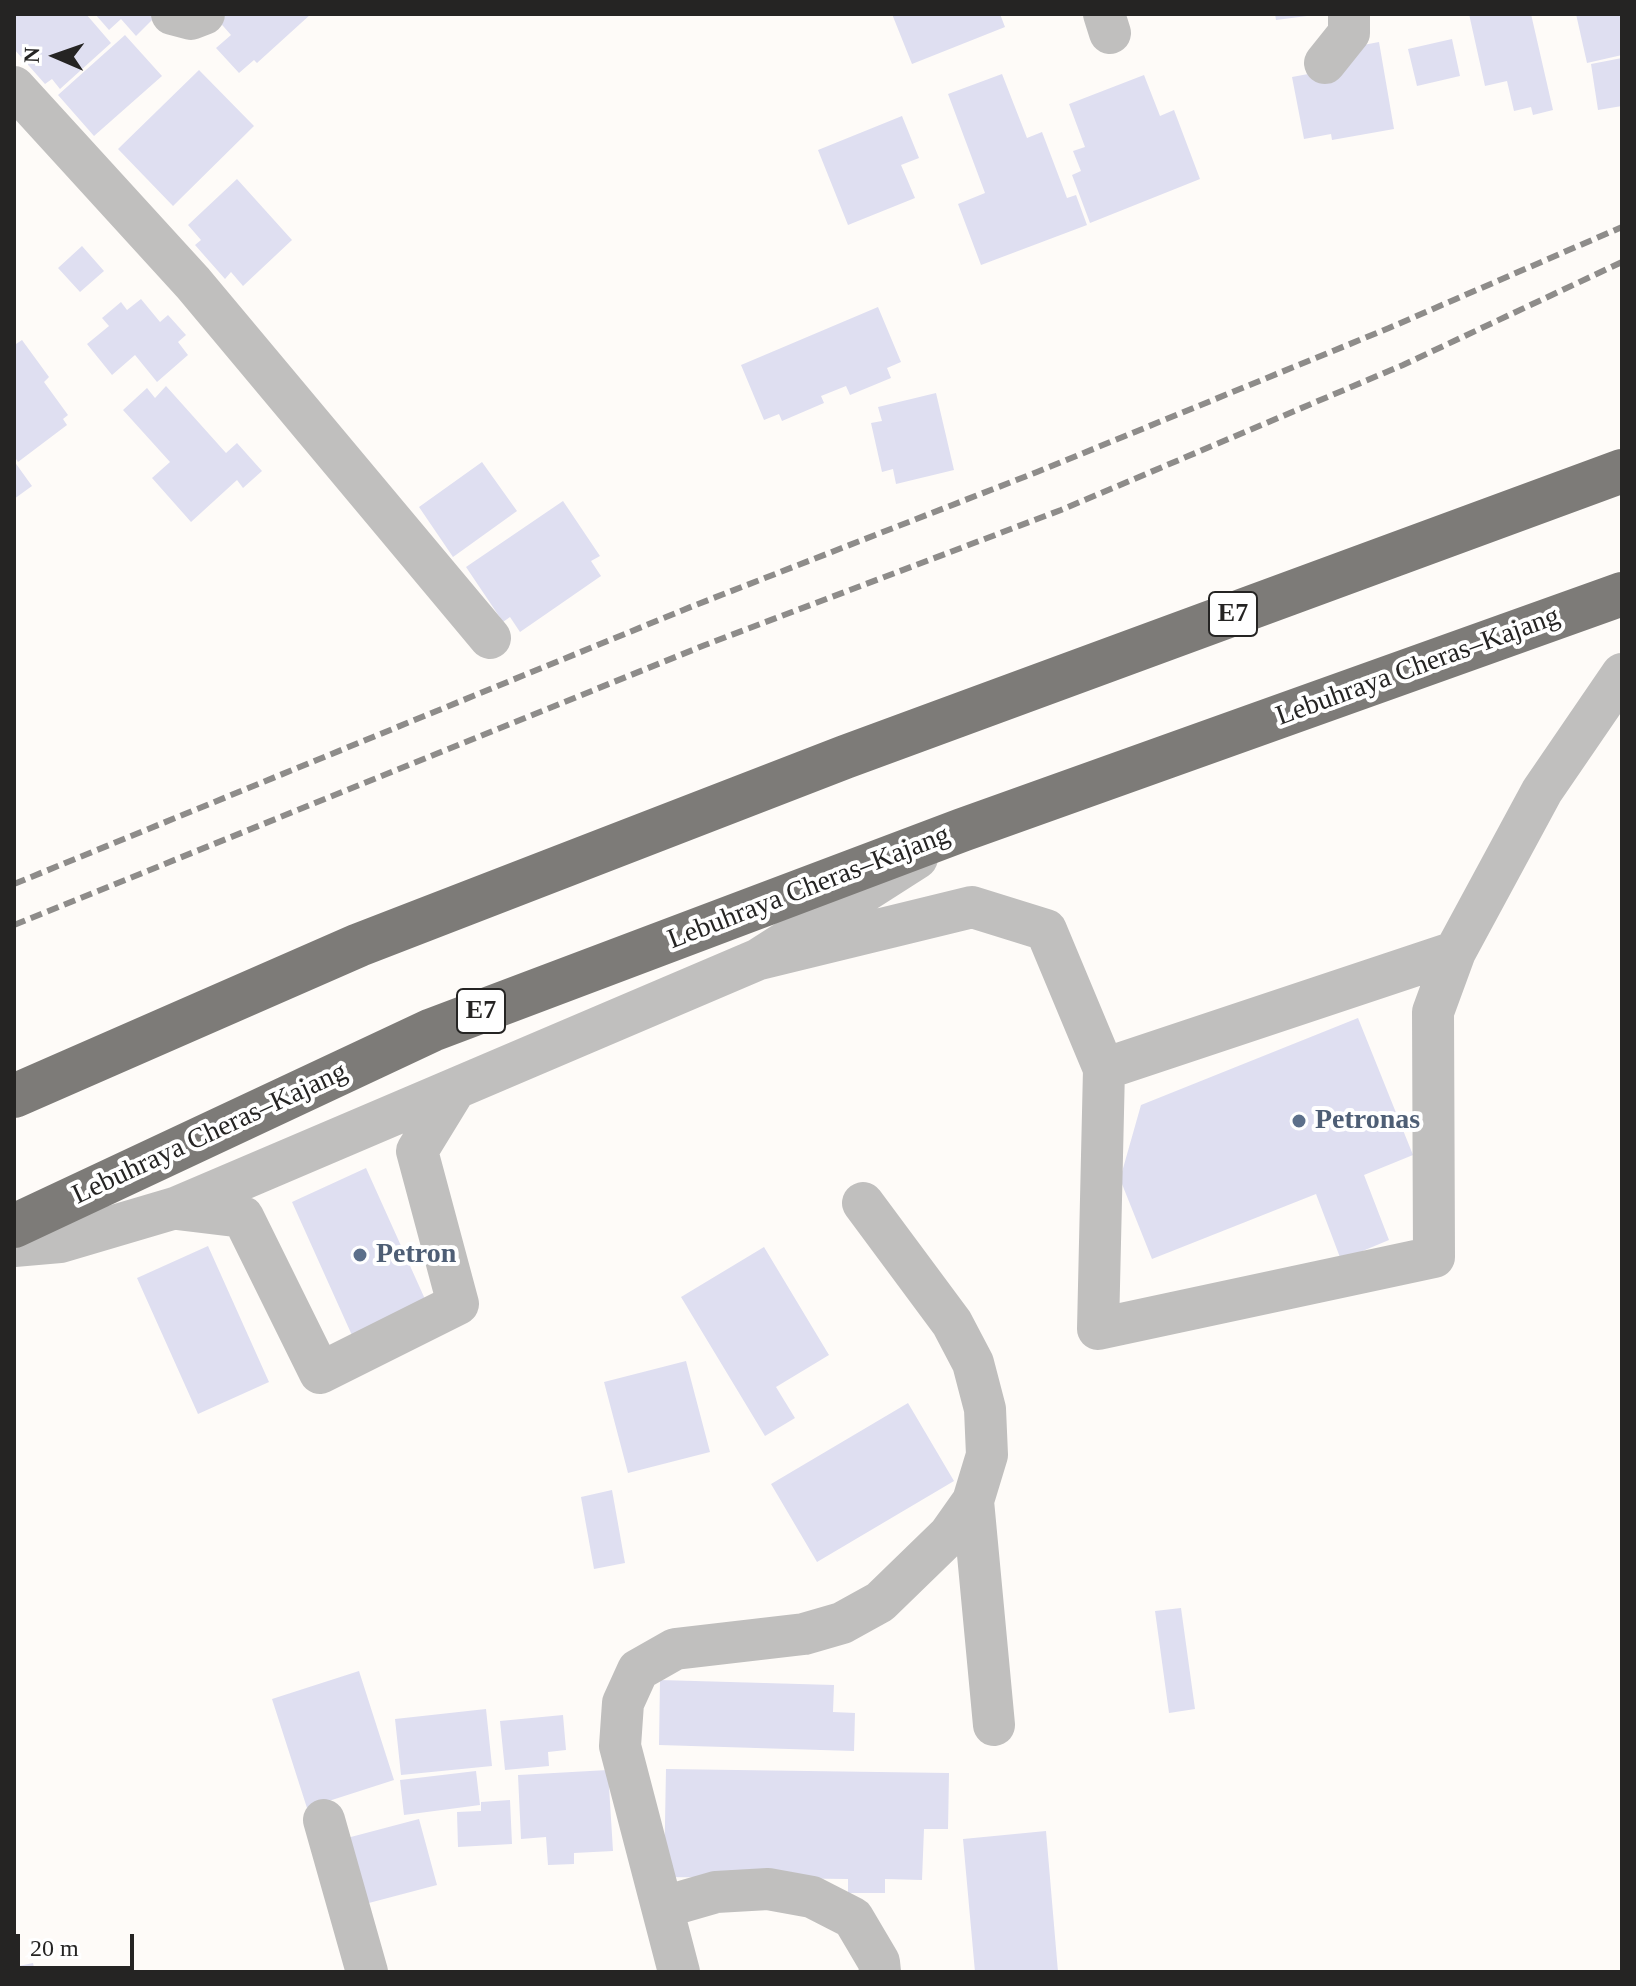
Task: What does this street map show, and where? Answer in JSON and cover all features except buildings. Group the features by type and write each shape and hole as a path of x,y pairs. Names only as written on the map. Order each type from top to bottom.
{"highway":[{"name":"E7","path":"14,1096 418,922 845,757 1622,471"},
{"name":"Lebuhraya Cheras–Kajang","path":"14,1226 432,1030 962,830 1622,594"}],"street":[{"path":"172,14 191,19 204,14"},
{"path":"1325,63 1349,33 1349,14"},
{"path":"14,87 193,283 490,638"},
{"path":"759,959 972,907 1046,930 1104,1069 1098,1329 1434,1257 1433,1012 1455,952 1542,791 1622,674"},
{"path":"14,1246 60,1242 175,1208 759,959 962,830"},
{"path":"1104,1069 1455,952"},
{"path":"175,1208 243,1217 320,1373 458,1304 417,1151 455,1089"},
{"path":"679,1972 620,1746 623,1703 638,1670 675,1649 804,1634 842,1623 880,1602 949,1535 973,1501 987,1455 985,1409 973,1363 952,1323 863,1203"},
{"path":"973,1501 994,1725"},
{"path":"324,1820 367,1972"},
{"path":"664,1907 716,1892 768,1889 812,1897 853,1918 879,1962 880,1972"}],"railway":[{"path":"14,884 693,606 1037,472 1389,328 1622,227"},
{"path":"14,925 705,645 1061,510 1403,365 1622,262"}],"place":[{"name":"Petronas","path":"1299,1121"},
{"name":"Petron","path":"360,1255"}]}
